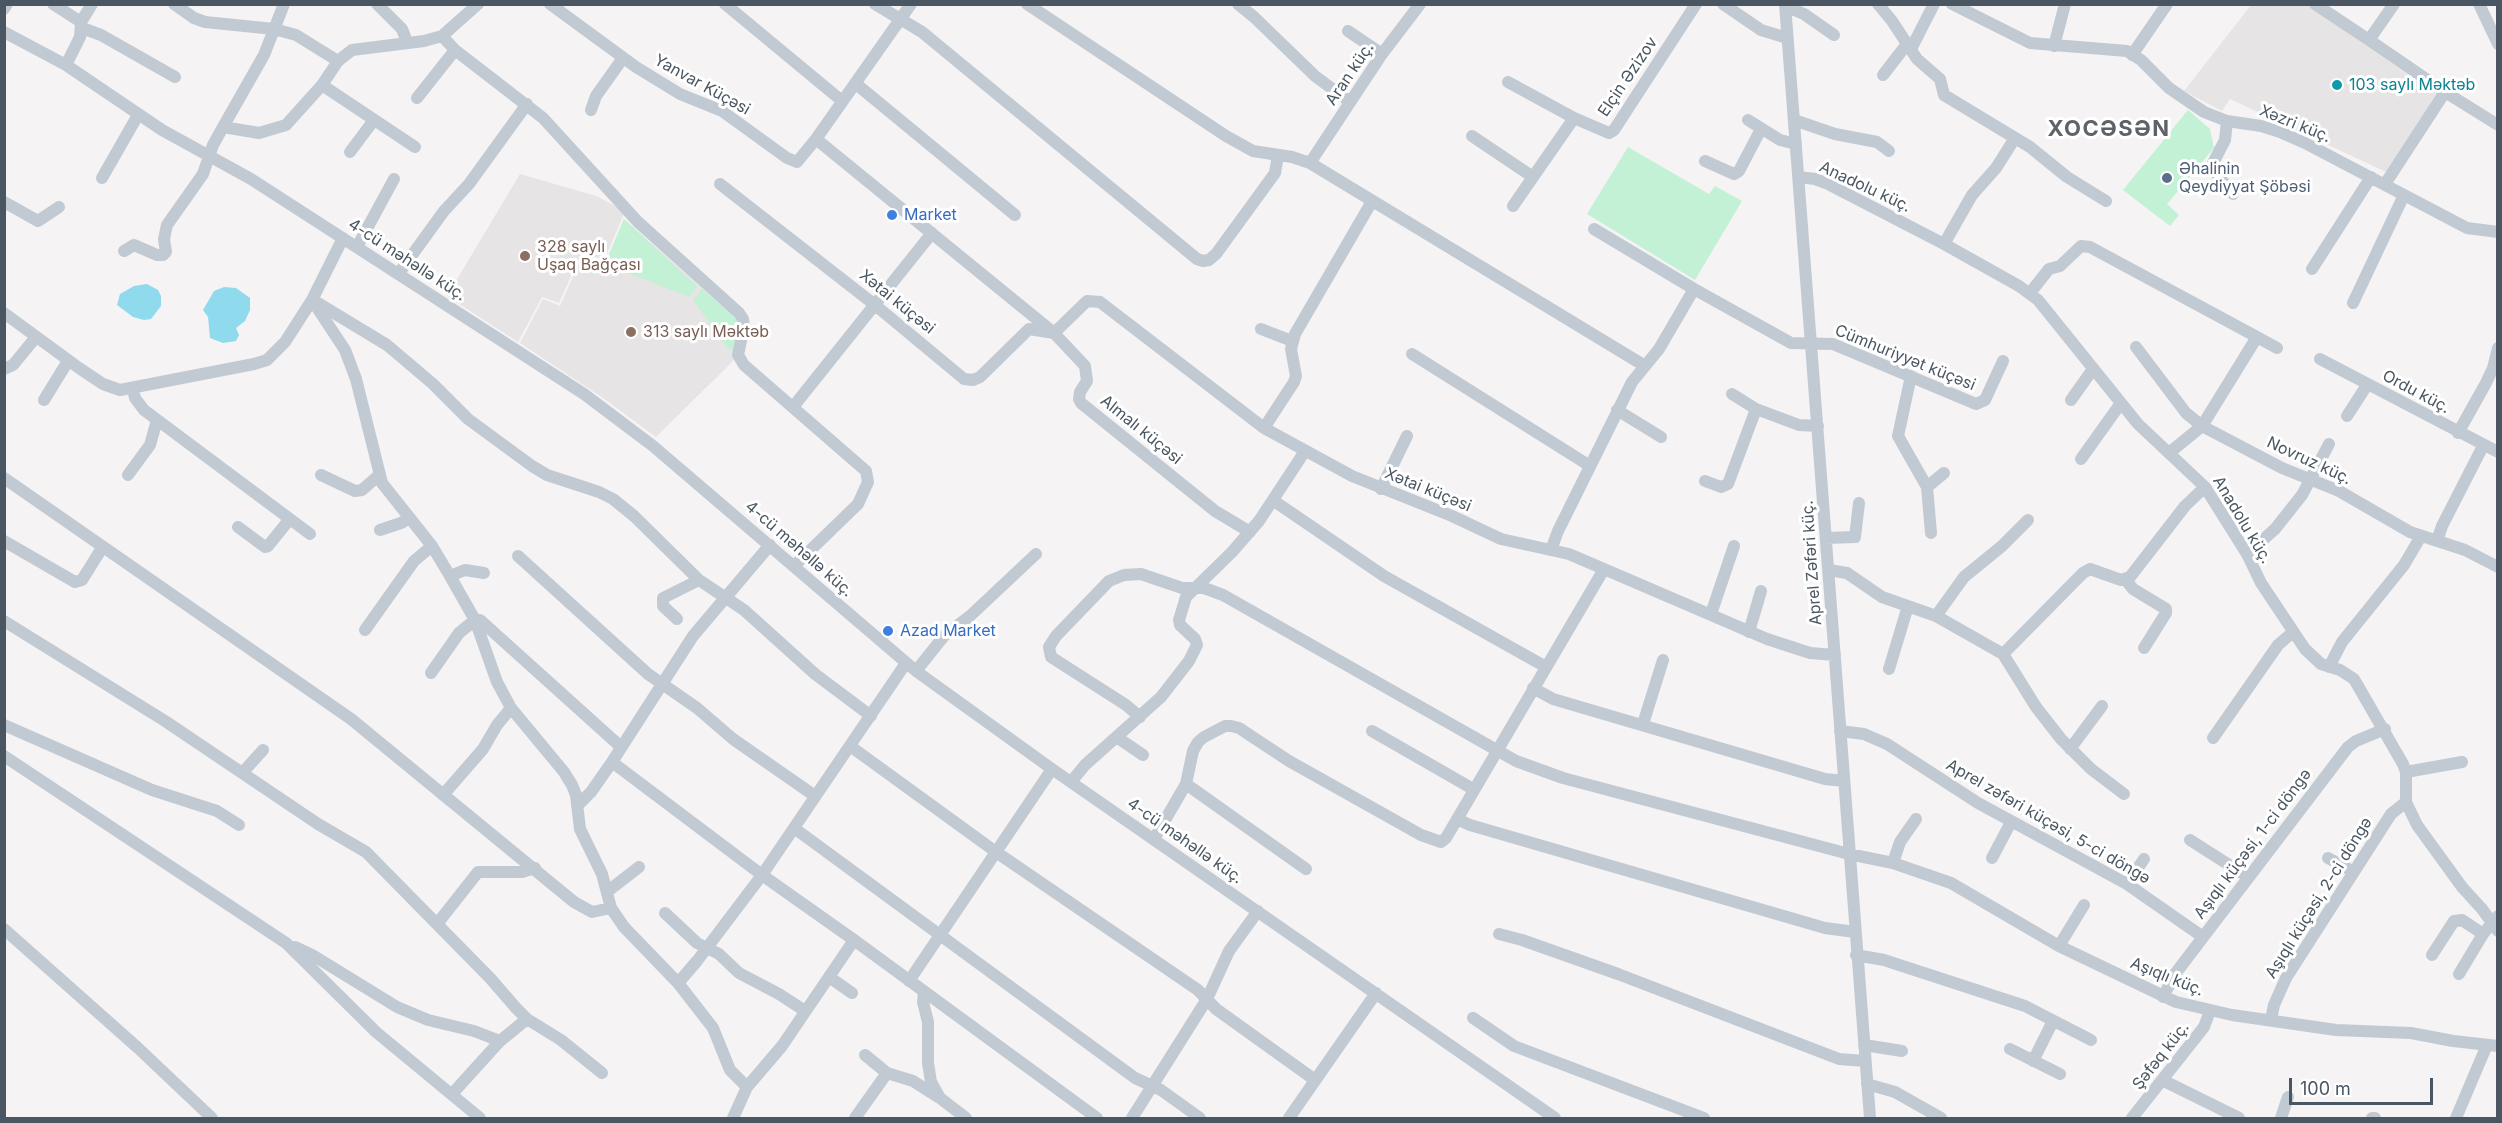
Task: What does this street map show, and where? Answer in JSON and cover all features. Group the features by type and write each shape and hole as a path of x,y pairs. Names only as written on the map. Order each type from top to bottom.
{"street":[{"path":"4,9 7,4"},
{"path":"54,4 81,25 176,78"},
{"path":"66,65 81,25 92,4"},
{"path":"124,251 134,245 157,255 163,255 166,252 164,239 167,225 203,174 216,139 264,54 284,4"},
{"path":"377,4 402,29 407,42"},
{"path":"223,127 259,133 278,128 293,118 345,55 358,47 424,41 442,36 478,4"},
{"name":"Yanvar Küçəsi","path":"550,4 623,58 680,94 722,111 792,161 797,162 802,159 911,4"},
{"path":"725,4 842,101"},
{"path":"875,4 922,32 1197,259 1203,261 1216,254 1275,173 1278,155"},
{"path":"1027,4 1226,136 1253,151 1310,163 1371,203 1627,353 1645,366"},
{"path":"1238,4 1315,76 1350,102"},
{"name":"Aran küç.","path":"1310,163 1382,54 1420,4"},
{"name":"Elçin Əzizov","path":"1508,82 1574,118 1609,133 1614,130 1696,4"},
{"path":"1724,4 1761,30 1786,38"},
{"path":"1878,4 1917,59 1941,81 1944,95 2039,153 2067,177 2106,201"},
{"path":"1883,75 1909,47 1934,4"},
{"name":"Xəzri küç.","path":"1952,4 2030,43 2127,51 2141,60 2169,88 2204,112 2226,121 2261,126 2280,132 2467,228 2498,232"},
{"path":"2054,46 2065,4"},
{"path":"2132,55 2167,4"},
{"path":"2315,4 2498,125"},
{"path":"2369,40 2394,4"},
{"path":"2479,4 2498,44"},
{"path":"1785,5 1804,14 1834,35"},
{"name":"Aprel Zəfəri küç.","path":"1785,5 1870,1119"},
{"path":"178,6 194,18 205,22 274,29 296,35 338,62"},
{"path":"1348,31 1382,54"},
{"name":"4-cü məhəllə küç.","path":"4,32 66,65 138,115 210,156 399,273 584,394 653,446 911,667 1052,769 1556,1119"},
{"path":"442,36 455,50 543,118 638,222 739,313 744,326 738,355 744,365 866,471 868,476 866,490 858,504 794,566"},
{"path":"417,98 455,50"},
{"path":"591,110 596,96 623,58"},
{"path":"855,83 1015,215"},
{"path":"322,85 415,147"},
{"path":"2387,181 2445,92"},
{"path":"399,273 444,211 469,184 526,104"},
{"path":"102,177 138,115"},
{"path":"1514,206 1574,118"},
{"path":"350,152 374,120"},
{"path":"1748,120 1780,140 1796,144"},
{"path":"1794,120 1835,134 1877,142 1889,151"},
{"path":"2226,121 2225,140 2211,167 2233,194"},
{"path":"1704,161 1734,174 1739,171 1761,129"},
{"path":"1472,136 1533,177"},
{"path":"1944,244 1972,195 1996,168 2015,138"},
{"path":"816,139 1054,333"},
{"name":"Anadolu küç.","path":"1798,177 1826,183 1944,244 2030,293 2149,435 2205,487 2247,554 2261,583 2311,656 2329,667 2347,673 2354,679 2385,729 2406,772 2406,802 2417,825 2462,887 2496,924"},
{"path":"2312,269 2371,177"},
{"path":"357,247 394,179"},
{"name":"Xətai küçəsi","path":"720,184 875,305 964,379 973,380 980,377 1029,329 1054,333 1087,301 1100,302 1264,429 1381,489 1452,516 1501,539 1569,554 1749,632 1810,653 1835,655"},
{"path":"2353,303 2404,195"},
{"path":"4,202 38,221 59,207"},
{"path":"1264,429 1294,382 1292,341 1371,203"},
{"name":"Cümhuriyyət küçəsi","path":"1594,229 1694,289 1791,343 1833,344 1976,404 1985,400 2003,361"},
{"path":"793,407 932,233"},
{"path":"4,313 68,361 103,384 120,390 267,360 285,342 312,300 343,238"},
{"path":"2030,293 2049,269 2061,266 2081,246 2090,247 2277,348"},
{"path":"1551,550 1632,382 1659,349 1694,289"},
{"path":"312,300 345,350 356,378 368,422 378,476 387,491 432,546 450,576 475,620 497,682 511,708 564,772 576,795 580,829 602,874 611,908 624,927 678,983 713,1028 730,1070 747,1087"},
{"path":"312,300 387,345 468,419 532,466 554,477 613,499 634,516 699,580 744,610 815,674 871,716"},
{"path":"1262,329 1292,341"},
{"name":"Almalı küçəsi","path":"1054,333 1085,366 1087,381 1080,392 1081,403 1215,511 1250,532"},
{"path":"4,369 13,365 36,337"},
{"path":"2169,453 2202,426 2257,337"},
{"name":"Novruz küç.","path":"2136,346 2186,413 2202,426 2282,468 2339,491 2394,524 2421,536 2465,550 2498,567"},
{"path":"2458,433 2486,383 2497,352"},
{"path":"1412,354 1590,466"},
{"name":"Ordu küç.","path":"2320,360 2498,452"},
{"path":"44,400 68,361"},
{"path":"2071,400 2093,369"},
{"path":"1911,376 1898,436 1927,487 1930,533"},
{"path":"2347,416 2367,384"},
{"path":"133,389 138,403 157,420 310,534"},
{"path":"1732,394 1756,409 1799,425 1818,426"},
{"path":"2081,459 2121,403"},
{"path":"1705,481 1720,487 1728,484 1756,409"},
{"path":"1617,410 1661,437"},
{"path":"128,476 150,445 157,420"},
{"path":"1381,489 1407,436"},
{"path":"2247,554 2275,529 2302,495 2329,444"},
{"path":"2437,541 2442,526 2483,446"},
{"path":"1071,782 1085,765 1140,717 1175,680 1196,651 1195,639 1180,625 1179,620 1184,603 1194,588 1250,532 1274,501 1305,451"},
{"path":"1927,487 1944,473"},
{"path":"321,475 355,491 362,490 378,476"},
{"path":"4,478 381,741 443,795 584,909 599,911 611,908"},
{"path":"2003,654 2083,573 2090,569 2117,579 2126,579 2136,571 2185,506 2205,487"},
{"path":"1274,501 1384,576 1546,667"},
{"path":"1826,538 1855,537 1859,503"},
{"path":"380,530 410,518"},
{"path":"238,527 265,547 289,520"},
{"path":"1936,616 1964,577 2002,546 2028,520"},
{"path":"2329,667 2342,642 2404,565 2421,536"},
{"path":"4,541 75,582 82,580 102,548"},
{"path":"577,807 591,792 612,762 693,636 770,545"},
{"path":"365,630 414,561 432,546"},
{"path":"1711,614 1734,546"},
{"path":"678,983 762,876 871,716 911,667 1036,554"},
{"path":"518,556 661,684 697,708 733,739 815,796"},
{"path":"1154,839 1186,784 1193,751 1198,742 1225,726 1239,728 1290,761 1437,842 1446,838 1604,569"},
{"path":"450,576 465,570 484,573"},
{"path":"1829,570 1847,573 1882,597 1936,616 2003,654 2036,707 2070,749 2091,769 2124,794"},
{"name":"Aşıqlı küç.","path":"1140,717 1126,705 1051,657 1049,647 1109,581 1116,577 1141,574 1182,588 1204,588 1224,595 1516,761 1563,778 1850,854 1893,863 1962,888 2059,946 2163,997 2210,1011 2336,1030 2410,1033 2492,1045"},
{"path":"2126,579 2133,589 2166,609 2166,613 2144,648"},
{"path":"677,619 663,606 663,598 699,580"},
{"path":"1749,632 1761,591"},
{"path":"1889,669 1908,606"},
{"path":"431,673 459,633 475,620"},
{"path":"475,620 485,624 621,747"},
{"path":"4,621 243,772 318,824 366,852 527,1019 553,1034 602,1073"},
{"path":"2213,738 2278,645 2293,632"},
{"path":"1643,724 1663,660"},
{"path":"1533,688 1553,699 1825,778 1844,781"},
{"path":"2070,749 2102,706"},
{"path":"443,795 483,749 497,725 511,708"},
{"path":"4,725 152,790 217,811 239,825"},
{"name":"Aşıqlı küçəsi, 1-ci döngə","path":"2163,997 2175,974 2348,747 2356,741 2385,729"},
{"path":"1372,731 1473,789"},
{"name":"Aprel zəfəri küçəsi, 5-ci döngə","path":"1840,731 1863,734 1887,744 1947,784 2011,822 2127,884 2203,937"},
{"path":"1118,738 1143,755"},
{"path":"850,746 996,852 1198,990 1216,1010 1315,1080"},
{"path":"243,772 263,750"},
{"path":"4,756 286,943 314,956 398,1006 428,1020 474,1031 500,1041"},
{"path":"612,762 762,876 854,940 1097,1119"},
{"path":"2406,772 2462,762"},
{"path":"909,981 1052,769"},
{"path":"1186,784 1306,869"},
{"name":"Aşıqlı küçəsi, 2-ci döngə","path":"2271,1020 2274,1005 2286,978 2391,814 2406,802"},
{"path":"1457,819 1480,828 1824,928 1855,932"},
{"path":"1893,863 1900,842 1916,819"},
{"path":"1992,858 2011,822"},
{"path":"794,828 1135,1078 1167,1094 1200,1119"},
{"path":"2190,840 2248,877"},
{"path":"2328,858 2354,872"},
{"path":"2127,884 2144,860"},
{"path":"608,891 639,867"},
{"path":"437,924 478,872 522,872 534,868"},
{"path":"2059,946 2084,904"},
{"path":"1132,1119 1207,999 1228,951 1258,911"},
{"path":"665,913 697,943 719,954 746,978 779,994 805,1011"},
{"path":"2432,955 2454,921 2462,921 2483,934"},
{"path":"2459,974 2483,934 2496,924"},
{"path":"4,929 138,1048 212,1119"},
{"path":"1498,934 1522,940 1618,974 1839,1059 1865,1061"},
{"path":"733,1119 747,1087 782,1046 854,940"},
{"path":"286,943 376,1032 480,1119"},
{"path":"1856,955 1884,960 2025,1006 2091,1040"},
{"path":"829,977 852,993"},
{"path":"924,992 929,1037 928,1063 931,1082 940,1098"},
{"path":"1289,1119 1376,993"},
{"name":"Şəfəq küç.","path":"2132,1119 2204,1027 2210,1011"},
{"path":"1473,1018 1514,1046 1704,1119"},
{"path":"452,1094 500,1041 527,1019"},
{"path":"2033,1061 2053,1021"},
{"path":"1864,1045 1902,1051"},
{"path":"2456,1119 2492,1045"},
{"path":"2010,1049 2060,1074"},
{"path":"865,1056 887,1073 905,1077 940,1098 966,1119"},
{"path":"905,1077 917,1073 928,1063"},
{"path":"855,1119 887,1073"},
{"path":"2162,1080 2239,1119"},
{"path":"1867,1084 1895,1092 1941,1119"},
{"path":"2281,1119 2288,1097"}],"shaded area":[{"path":"2306,4 2439,96 2386,172 2230,99 2222,111 2184,91 2251,5"},
{"name":"328 saylı Uşaq Bağçası","path":"520,174 596,196 625,211 604,261 582,252 559,303 542,297 518,342 447,296"},
{"name":"313 saylı Məktəb","path":"624,219 739,321 733,361 656,437 603,398 520,343 543,299 560,306 583,254 605,264"}],"green space":[{"path":"2188,110 2210,129 2214,148 2167,204 2179,215 2170,226 2123,190"},
{"path":"1628,147 1709,194 1715,186 1742,201 1695,280 1587,214"},
{"path":"624,219 697,286 689,297 605,264"},
{"path":"702,289 739,321 733,350 728,348 693,300"}],"water":[{"path":"147,284 158,290 161,296 161,306 151,319 133,317 117,305 120,294 134,286"},
{"path":"224,287 236,288 250,298 250,310 245,321 236,328 239,335 236,341 223,343 210,338 208,317 203,310 214,291"}],"place":[{"name":"103 saylı Məktəb","path":"2337,85"},
{"name":"Əhalinin Qeydiyyat Şöbəsi","path":"2167,178"},
{"name":"Market","path":"892,215"},
{"name":"328 saylı Uşaq Bağçası","path":"525,256"},
{"name":"313 saylı Məktəb","path":"631,332"},
{"name":"Azad Market","path":"888,631"}],"district":[{"name":"XOCƏSƏN","path":"2109,129"}]}
